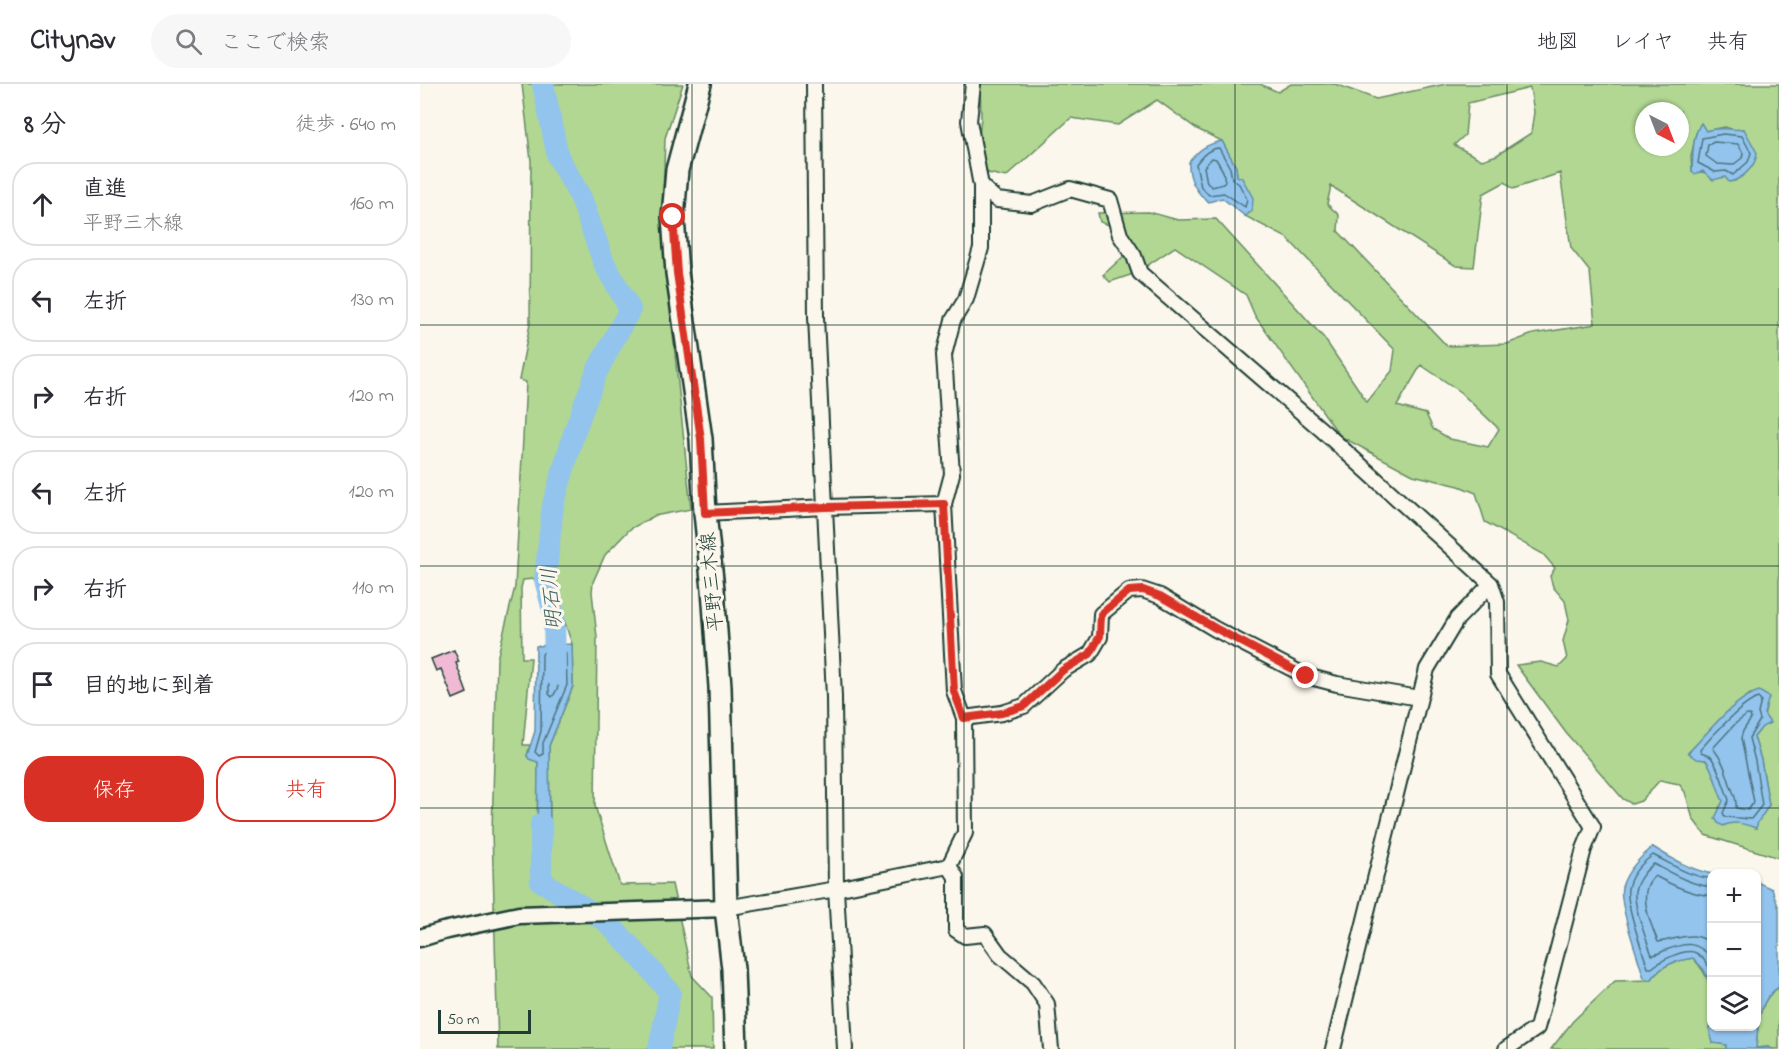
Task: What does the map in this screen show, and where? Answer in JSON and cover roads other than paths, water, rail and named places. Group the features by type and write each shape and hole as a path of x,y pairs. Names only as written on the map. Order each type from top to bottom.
{"main road":[{"name":"平野三木線","path":"700,84 677,170 673,217 677,273 701,439 705,513 713,589 720,687 721,908 733,969 736,1049"}],"street":[{"path":"814,84 816,317 834,697 836,889 845,1049"},
{"path":"949,866 965,833 964,718 954,691 944,504 952,474 944,355 953,320 966,300 981,248 981,186 969,121 973,84"},
{"path":"981,186 996,200 1032,204 1070,189 1110,200 1120,236 1134,256 1140,273 1323,431 1491,584 1497,602 1498,674 1593,827 1584,849 1537,1028 1506,1049"},
{"path":"705,513 944,504"},
{"path":"1333,1049 1427,669 1457,619 1491,584"},
{"path":"964,718 1002,713 1024,706 1063,670 1090,654 1100,636 1101,614 1129,591 1143,590 1160,596 1306,676 1337,684 1419,698"},
{"path":"420,938 519,915 721,908 836,889 949,866"},
{"path":"949,866 956,877 956,930 965,936 985,934 1000,955 1033,983 1047,1004 1051,1049"}],"water":[{"path":"1701,123 1706,131 1744,129 1757,153 1754,163 1743,175 1729,182 1725,177 1713,180 1703,171 1695,174 1692,171 1694,140"},
{"path":"1222,141 1236,167 1237,176 1242,178 1253,198 1252,211 1245,216 1222,198 1209,202 1197,190 1191,179 1189,162 1203,148"},
{"path":"572,644 573,686 549,746 550,837 546,854 537,854 538,762 527,756 535,731 536,646"},
{"path":"1759,691 1769,697 1764,714 1770,723 1762,727 1754,737 1761,760 1769,805 1756,828 1735,823 1723,826 1715,818 1723,801 1711,770 1706,760 1696,759 1688,753 1730,709 1749,695"},
{"path":"1653,847 1681,863 1707,872 1707,977 1693,958 1669,964 1651,980 1644,978 1626,918 1622,895 1622,887 1627,875 1643,855"},
{"path":"1761,884 1772,889 1779,909 1779,987 1772,992 1761,1011"},
{"path":"1710,1031 1758,1031 1756,1048 1769,1047 1772,1049 1726,1049 1726,1045 1713,1043"}],"waterway":[{"name":"明石川","path":"543,84 558,157 581,198 604,263 630,309 597,371 575,430 553,505 545,580 554,614 555,675"},
{"name":"明石川","path":"541,824 541,881 606,921 670,993 659,1049"}]}
